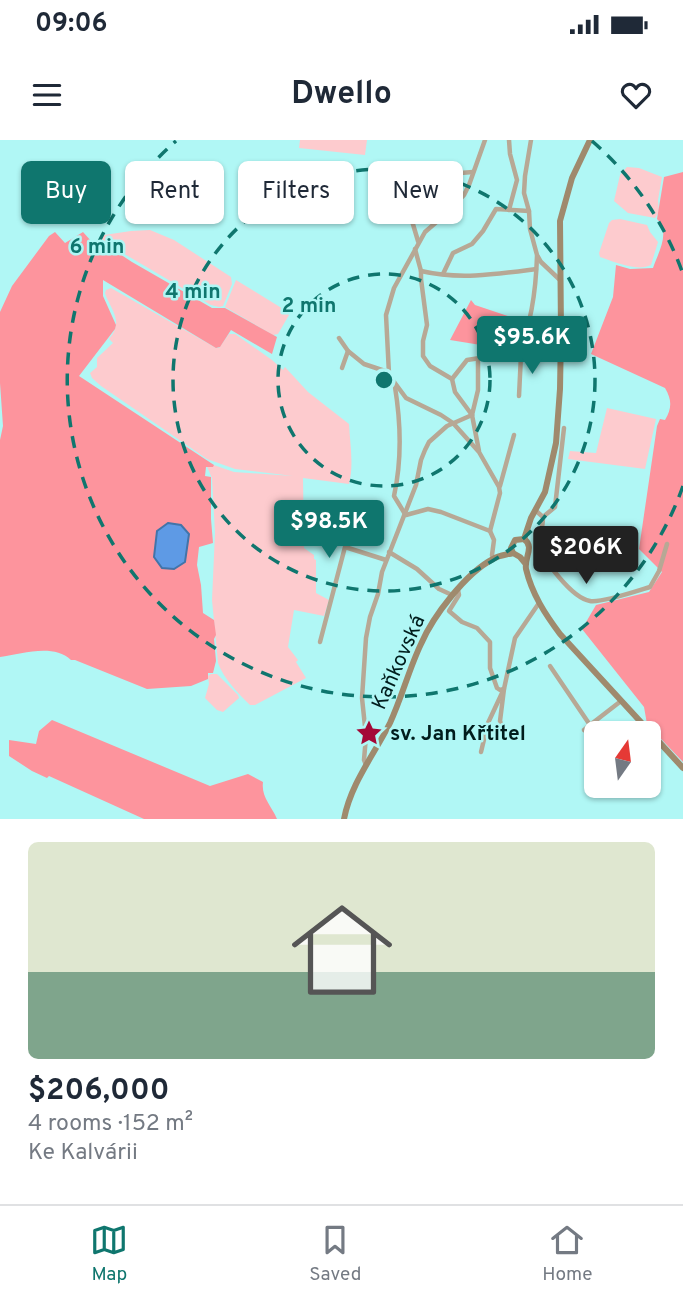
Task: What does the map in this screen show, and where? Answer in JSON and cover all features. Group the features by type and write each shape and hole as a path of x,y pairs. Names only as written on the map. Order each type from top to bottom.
{"street":[{"path":"389,375 386,315 394,288 425,232 464,195 485,140"},
{"path":"509,140 516,176 509,210"},
{"path":"531,140 524,193 530,229 541,262 560,280"},
{"path":"518,553 529,544 524,539 545,492 556,443 561,356 560,230 563,207 572,178 590,140"},
{"path":"463,173 473,172"},
{"path":"516,176 525,176"},
{"path":"443,274 453,253 472,244 484,231 496,209 529,211"},
{"path":"413,224 418,242"},
{"path":"415,248 421,269 426,325 423,356 430,366 452,379 455,392 472,415"},
{"path":"519,396 520,353 529,321 537,255"},
{"path":"408,263 443,274 473,277 536,269"},
{"path":"339,338 348,351 364,364 385,371 406,398 453,423 479,452 499,487"},
{"path":"342,368 348,351"},
{"path":"452,379 467,360 520,353 561,356"},
{"path":"478,359 478,390 472,415 479,452"},
{"path":"395,384 401,447 394,496 405,515"},
{"path":"398,401 406,398"},
{"path":"365,766 366,736 362,698 366,638 382,572 416,485 421,460 429,442 453,423 472,415"},
{"path":"564,428 555,507 543,517 541,546 549,564 583,598 600,601 650,587 667,544"},
{"path":"493,558 494,540 490,531 514,435"},
{"path":"405,515 428,509 490,531"},
{"path":"536,510 543,517"},
{"name":"Kaňkovská","path":"344,819 353,790 391,719 432,624 458,589 478,569 493,558 518,553 515,540 524,539"},
{"path":"518,553 537,550 541,546"},
{"path":"320,642 345,547 386,560"},
{"path":"389,552 416,569 439,589 453,595"},
{"path":"518,553 525,564 531,587 539,603 560,634 683,768"},
{"path":"458,589 459,595 449,611 462,622 477,628 490,642 494,679 497,688 504,690"},
{"path":"502,726 500,721 504,690 515,638 539,603"},
{"path":"550,666 587,721"},
{"path":"481,752 488,723 504,690"},
{"path":"596,721 622,702"}],"shaded area":[{"path":"300,140 367,140 365,155 299,148"},
{"path":"627,167 639,168 662,177 659,212 655,218 628,213 614,201 620,175"},
{"path":"683,172 683,762 662,740 662,721 646,721 644,707 582,629 596,605 649,592 662,572 639,549 657,426 660,419 665,420 669,412 669,396 665,388 591,354 613,297 616,265 630,269 653,268 663,236 661,224 657,219 664,177"},
{"path":"620,219 647,225 658,242 651,265 633,267 600,257 609,223"},
{"path":"150,230 174,240 231,277 232,284 223,306 211,305 99,241 104,235"},
{"path":"55,232 65,243 83,232 92,242 101,247 106,245 212,308 225,308 277,337 272,354 231,330 220,347 216,348 103,280 103,296 116,325 115,329 79,376 214,465 206,467 205,476 211,477 213,543 199,547 197,565 203,613 214,620 216,661 213,673 208,673 208,679 191,686 147,689 55,652 37,651 0,657 0,440 3,426 0,312 12,286 49,236"},
{"path":"236,280 288,312 289,315 278,334 273,335 225,307"},
{"path":"111,288 216,348 219,348 229,334 235,334 283,370 285,367 308,392 349,424 349,484 303,478 304,548 314,555 316,560 316,593 329,600 324,616 294,610 288,647 298,660 296,662 306,678 255,705 250,705 236,691 218,663 212,600 215,533 212,478 205,462 234,472 293,476 235,469 207,459 92,378 90,373 97,367 97,358 113,343 109,339 115,330 116,320 105,293"},
{"path":"471,300 475,305 529,323 518,351 450,340"},
{"path":"607,408 656,419 645,469 568,459 570,451 596,453"},
{"path":"217,674 239,698 223,712 217,710 205,698 208,676"},
{"path":"52,720 210,786 248,774 263,782 265,797 277,819 144,819 49,776 47,778 32,771 9,756 9,740 36,744 39,731"}],"water":[{"path":"168,523 181,525 189,534 185,562 174,569 162,568 154,557 157,531"}],"place":[{"name":"sv. Jan Křtitel","path":"369,733"}]}
